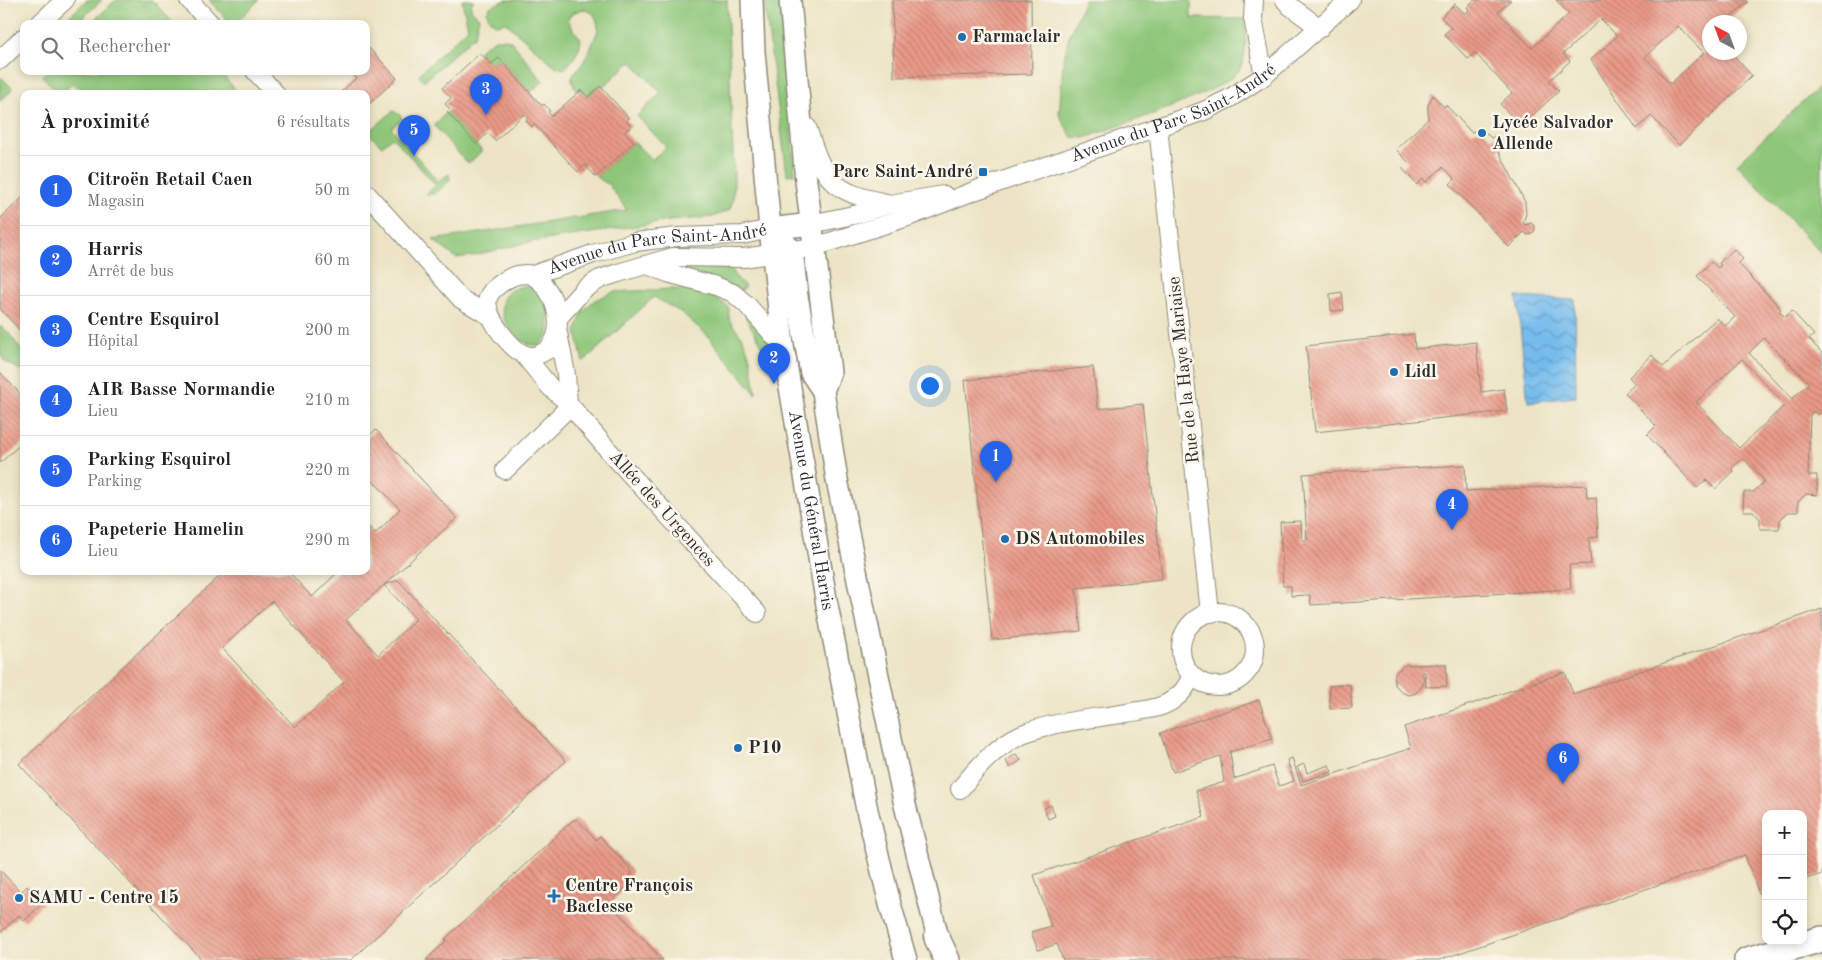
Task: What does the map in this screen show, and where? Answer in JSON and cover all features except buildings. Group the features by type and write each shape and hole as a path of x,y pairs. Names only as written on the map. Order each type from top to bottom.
{"highway":[{"path":"1747,960 1822,939"}],"main road":[{"name":"Avenue du Général Harris","path":"752,0 754,52 770,229 782,251 797,296 811,373 823,391 837,480 905,804 942,953"},
{"name":"Avenue du Général Harris","path":"790,0 806,181 830,372 823,391"},
{"name":"Avenue du Parc Saint-André","path":"770,229 811,224"},
{"name":"Avenue du Général Harris","path":"782,251 783,346 827,605 866,800 890,904 906,960"}],"street":[{"path":"43,20 65,0"},
{"path":"189,0 207,20"},
{"path":"1254,0 1253,18 1264,76"},
{"path":"1285,0 1290,6 1320,28"},
{"name":"Avenue du Parc Saint-André","path":"558,326 584,289 600,279 673,257 744,258 814,247 908,217 974,191 1204,110 1230,98 1264,76 1350,0"},
{"path":"0,60 20,42"},
{"path":"259,75 272,90"},
{"path":"800,104 816,157 831,179 848,194 866,200 890,204"},
{"name":"Rue de la Haye Mariaise","path":"1158,126 1210,613"},
{"path":"811,224 858,214 890,204 974,191"},
{"path":"370,197 461,298 490,316"},
{"name":"Avenue du Parc Saint-André","path":"533,276 593,254 635,242 677,237 742,236 770,229"},
{"path":"647,265 668,273 716,286 733,294 747,306 783,346"},
{"path":"505,470 569,404 566,374 556,308 544,286 528,274 512,275 491,291 487,299 490,316 506,340 524,355 533,356 545,352 552,345 558,326"},
{"name":"Allée des Urgences","path":"524,355 550,387 569,404 609,451 757,613"},
{"path":"1223,612 1235,616 1246,624 1253,635 1256,648 1254,660 1248,672 1239,680 1227,685 1214,686 1202,683 1192,675 1185,666 1182,656 1183,639 1191,624 1200,617 1210,613 1223,612"},
{"path":"960,789 995,752 1022,734 1050,726 1152,709 1173,701 1187,687 1192,675"}],"green space":[{"path":"87,0 102,0 80,20 65,20"},
{"path":"116,0 152,0 170,20 94,20"},
{"path":"209,0 259,0 238,20 227,20"},
{"path":"462,0 474,0 471,10 479,17 475,35 424,81 418,75 468,28"},
{"path":"506,0 727,0 734,181 733,201 729,210 713,217 669,221 525,243 456,258 433,240 627,210 608,184 596,177 634,142 652,160 666,147 637,116 661,93 631,61 602,88 599,86 588,97 581,90 578,91 574,87 572,76 584,61 592,46 598,28 593,13 583,9 572,13 568,19 581,39 576,56 564,69 556,67 505,22 498,25 490,20 487,12 490,7"},
{"path":"764,0 780,0 795,174 787,175"},
{"path":"1084,0 1191,0 1191,18 1245,19 1246,38 1243,63 1231,78 1193,98 1085,138 1072,137 1059,115 1063,63 1069,36"},
{"path":"495,39 511,41 543,81 531,92 499,58 491,64 478,51"},
{"path":"223,75 235,89 80,90 73,83 66,90 55,90 42,76"},
{"path":"2,78 13,89 0,101 0,79"},
{"path":"1822,84 1822,254 1737,164"},
{"path":"393,111 400,115 402,119 391,128 438,181 449,174 450,180 435,194 426,194 436,185 392,137 382,146 370,135 370,131"},
{"path":"447,112 482,151 469,163 466,162 434,125"},
{"path":"684,267 732,269 733,274 744,285 744,289 740,290 683,269"},
{"path":"525,286 540,291 547,306 549,320 547,337 539,346 528,344 518,337 504,318 502,307 504,297 511,290"},
{"path":"674,289 710,295 729,308 730,321 748,350 756,394 706,334 682,313 654,297 583,362 576,332 582,312 595,300 613,292"},
{"path":"745,314 771,346 777,369 769,369 760,342"},
{"path":"0,326 8,332 20,348 20,370 4,361 0,354"}],"water":[{"path":"1517,297 1575,300 1576,397 1528,402"}],"place":[{"name":"Farmaclair","path":"962,37"},
{"name":"Centre Esquirol","path":"486,115"},
{"name":"Lycée Salvador Allende","path":"1482,133"},
{"name":"Parking Esquirol","path":"414,156"},
{"name":"Parc Saint-André","path":"983,172"},
{"name":"Lidl","path":"1394,372"},
{"name":"Harris","path":"774,384"},
{"name":"Citroën Retail Caen","path":"996,482"},
{"name":"AIR Basse Normandie","path":"1452,530"},
{"name":"DS Automobiles","path":"1005,539"},
{"name":"P10","path":"738,748"},
{"name":"Papeterie Hamelin","path":"1563,784"},
{"name":"Centre François Baclesse","path":"554,896"},
{"name":"SAMU - Centre 15","path":"19,898"}]}
